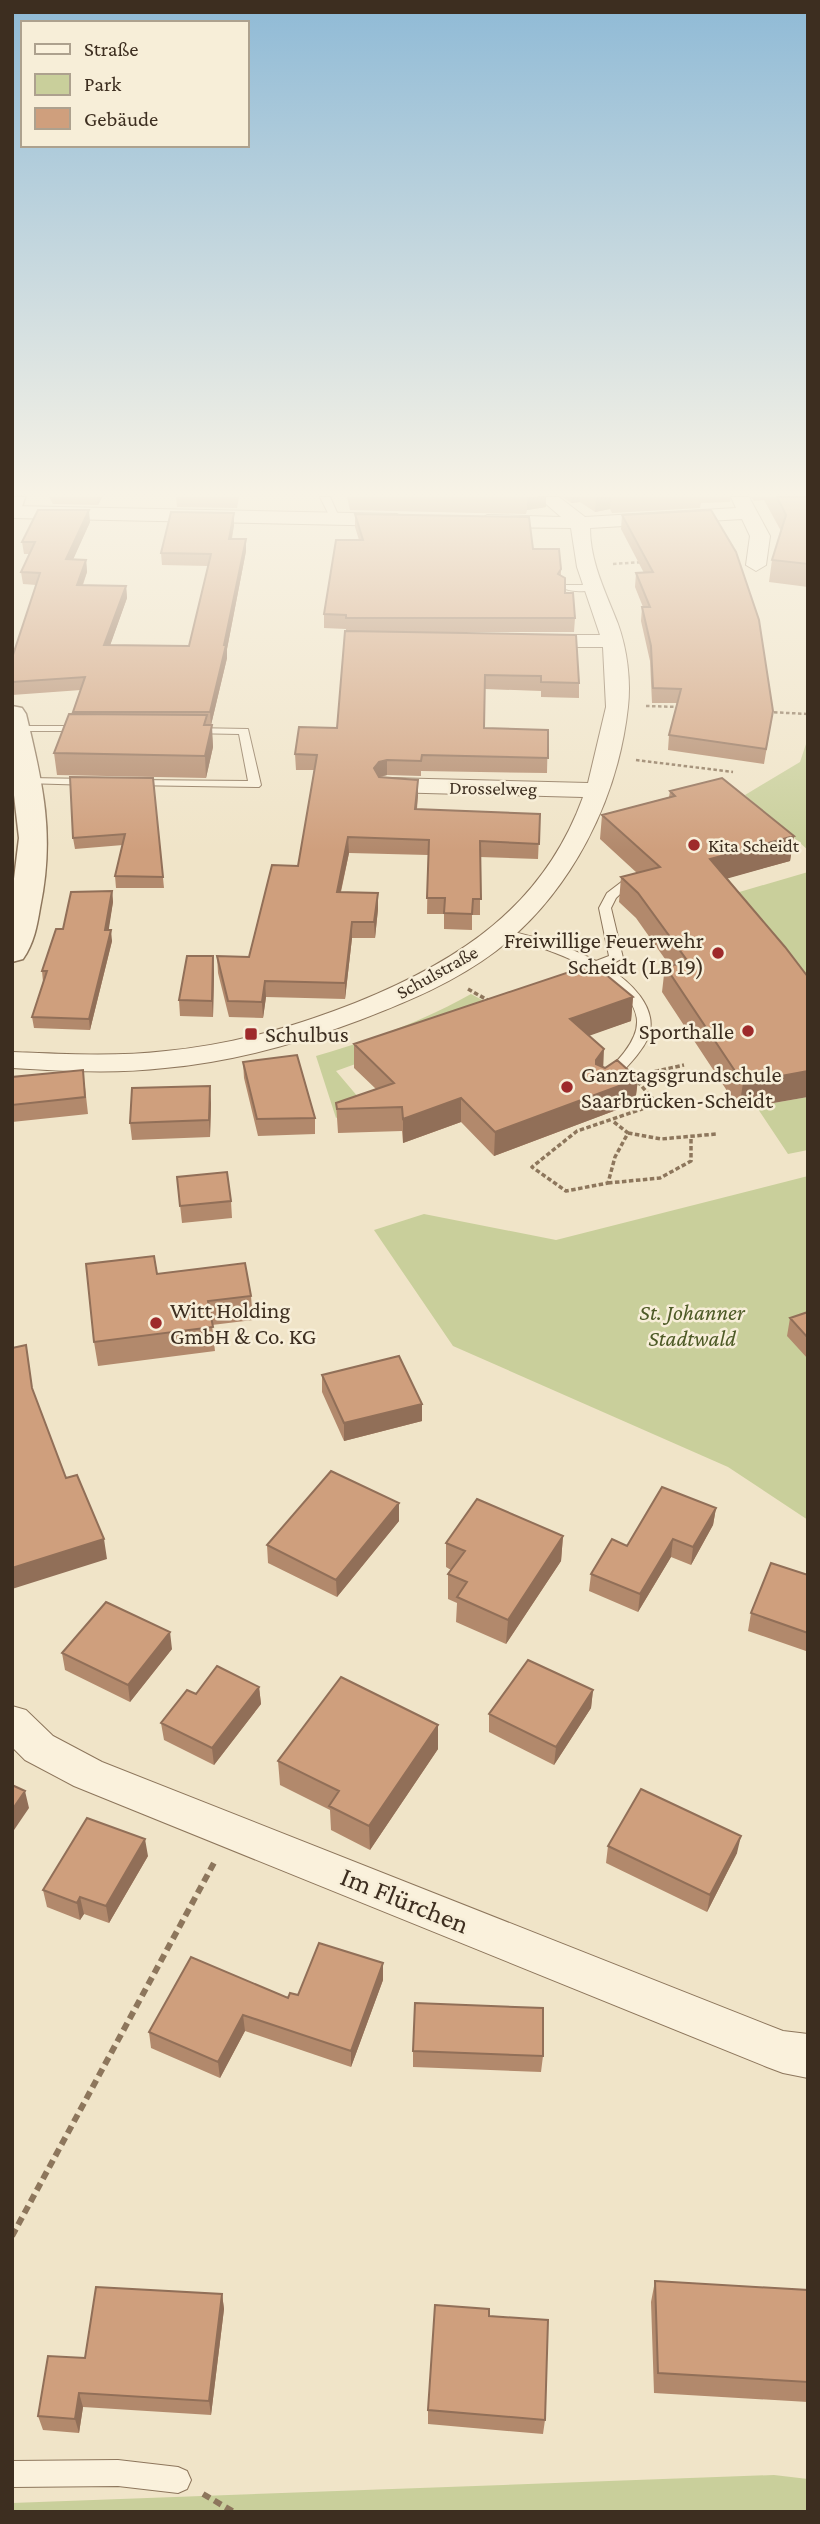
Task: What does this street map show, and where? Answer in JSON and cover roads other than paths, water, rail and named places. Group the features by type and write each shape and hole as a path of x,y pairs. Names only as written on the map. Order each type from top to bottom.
{"street":[{"name":"Schulstraße","path":"12,1060 89,1063 165,1060 238,1049 310,1030 429,982 502,933 547,885 580,833 609,757 617,704 613,641 604,615"},
{"path":"517,640 613,641"},
{"path":"12,952 18,941 33,863 34,839 28,781 14,721"},
{"name":"Drosselweg","path":"388,785 598,790"},
{"name":"Im Flürchen","path":"12,1722 39,1748 88,1774 783,2052 808,2056"}],"lane":[{"path":"14,721 96,730"},
{"path":"121,783 255,785 244,732 177,731"},
{"path":"28,781 108,782"},
{"path":"596,966 616,958 605,908 611,896 628,881"},
{"path":"502,933 533,940 596,966 635,995 645,1022 636,1046 603,1085"},
{"path":"12,2474 118,2473 178,2480"}],"place":[{"name":"Kita Scheidt","path":"694,845"},
{"name":"Freiwillige Feuerwehr Scheidt (LB 19)","path":"718,953"},
{"name":"Sporthalle","path":"748,1031"},
{"name":"Schulbus","path":"251,1034"},
{"name":"Ganztagsgrundschule Saarbrücken-Scheidt","path":"567,1087"},
{"name":"Witt Holding GmbH & Co. KG","path":"156,1323"}],"park label":[{"name":"St. Johanner Stadtwald","path":"692,1325"}]}
